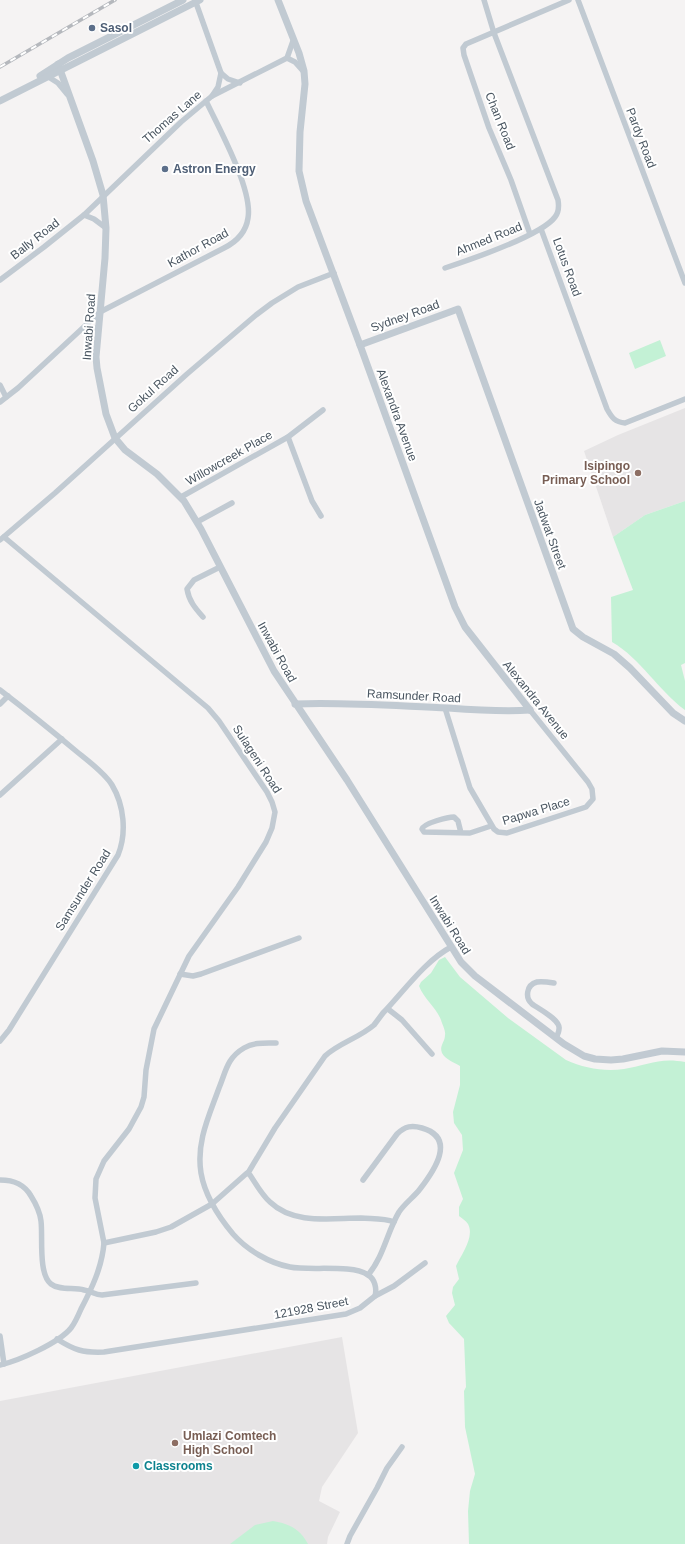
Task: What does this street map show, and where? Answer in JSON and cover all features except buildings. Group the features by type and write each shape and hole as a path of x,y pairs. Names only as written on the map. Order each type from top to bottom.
{"street":[{"path":"0,101 183,0"},
{"name":"Alexandra Avenue","path":"278,0 299,53 304,72 305,84 300,132 299,171 306,201 334,273 451,599 459,617 473,637 588,782 592,789 593,799"},
{"name":"Lotus Road","path":"484,0 494,33 558,200 558,213 550,223 541,229 611,417 618,422 625,422 685,399"},
{"name":"Chan Road","path":"530,234 503,159 489,128 463,51 466,44 569,0"},
{"name":"Pardy Road","path":"578,0 685,283"},
{"path":"13,93 47,76 59,68 197,1 221,74 218,86 212,96"},
{"path":"293,41 287,58 295,62 304,72"},
{"name":"Thomas Lane","path":"103,195 181,122 212,96 287,58"},
{"name":"Inwabi Road","path":"59,68 95,166 103,195 106,228 105,258 96,350 97,368 106,414 115,438 125,450 147,466 181,497 197,522 274,671 347,780 461,962 574,1051 596,1059 623,1059 662,1051 685,1052"},
{"path":"221,74 228,79 240,83"},
{"name":"Inwabi Road","path":"47,76 58,83 71,99"},
{"name":"Kathor Road","path":"0,402 18,388 100,312 224,248 237,239 245,228 249,212 247,198 232,156 206,101"},
{"name":"Bally Road","path":"0,280 84,215 103,195"},
{"path":"84,215 94,219 106,228"},
{"name":"Ahmed Road","path":"445,268 541,229"},
{"name":"Gokul Road","path":"2,539 186,374 266,308 298,287 334,273"},
{"name":"Sydney Road","path":"360,345 458,309"},
{"name":"Jadwat Street","path":"458,309 573,629 576,633 618,657 673,713 685,721"},
{"path":"82,329 98,328"},
{"path":"0,385 6,397"},
{"name":"Willowcreek Place","path":"181,497 288,437 323,410"},
{"name":"Willowcreek Place","path":"288,437 312,501 321,516"},
{"path":"197,522 232,504"},
{"name":"Sulageni Road","path":"2,539 208,708 254,772 272,802 275,812 272,828 266,842 238,887 189,956 154,1029 141,1107 123,1139 104,1161 96,1179 95,1198 104,1243"},
{"path":"204,617 191,604 188,598 187,589 194,580 220,567"},
{"name":"Samsunder Road","path":"0,690 92,764 111,784 123,818 124,835 118,855 83,914 63,942 12,1025 0,1041"},
{"path":"0,704 8,696"},
{"name":"Ramsunder Road","path":"296,704 328,703 510,711 530,710"},
{"name":"Papwa Place","path":"445,708 470,788 491,826 498,832 507,833 586,807 593,799"},
{"path":"0,795 62,739"},
{"path":"461,833 458,821 454,817 449,817 424,825 422,829 424,832 461,833 470,833 491,826"},
{"path":"180,974 193,976 201,974 299,938"},
{"path":"0,1336 2,1365 25,1356 57,1339 71,1328 90,1292 102,1259 104,1243 156,1232 171,1227 212,1204 248,1173 276,1128 325,1056 332,1050 368,1029 426,966 442,952 451,947"},
{"path":"554,983 534,983 528,991 528,995 529,1001 532,1004 556,1022 559,1029 556,1038"},
{"path":"388,1009 402,1020 432,1054"},
{"path":"276,1044 256,1043 248,1046 236,1053 225,1068 220,1086 206,1119 201,1140 201,1173 212,1204 234,1235 260,1256 278,1264 298,1268 346,1269 368,1275 374,1284 376,1292 375,1296"},
{"path":"363,1180 403,1128 410,1126 427,1129 434,1133 439,1139 441,1150 435,1168 419,1190 400,1211 377,1262 368,1275"},
{"path":"248,1173 270,1203 282,1211 298,1217 316,1219 367,1218 394,1222"},
{"path":"0,1180 17,1182 27,1189 38,1208 42,1238 42,1260 46,1277 50,1283 59,1287 83,1289 97,1295 196,1283"},
{"name":"121928 Street","path":"57,1339 69,1347 80,1351 90,1353 104,1352 346,1314 360,1308 375,1296 394,1286 425,1263"},
{"path":"347,1544 387,1468 402,1447"}],"shaded area":[{"name":"Isipingo Primary School","path":"685,408 685,501 645,515 613,537 584,451 618,435"},
{"name":"Umlazi Comtech High School","path":"342,1337 358,1433 322,1487 319,1501 340,1512 328,1537 327,1544 0,1544 0,1401"}],"green space":[{"path":"660,340 666,356 635,369 629,353"},
{"path":"685,501 685,663 681,665 685,681 685,710 666,693 632,657 612,642 611,597 633,590 613,537 645,515"},
{"path":"445,957 460,977 508,1018 566,1060 602,1070 624,1069 668,1060 685,1062 685,1544 469,1544 468,1511 470,1491 475,1474 465,1427 464,1391 466,1387 464,1339 449,1323 446,1316 455,1305 452,1293 453,1287 459,1279 456,1266 469,1240 470,1234 468,1224 459,1216 459,1207 463,1199 454,1173 463,1150 462,1135 454,1123 453,1112 460,1085 460,1066 443,1055 441,1048 445,1037 444,1028 439,1015 419,986 421,982 431,973 439,960"},
{"path":"273,1521 294,1528 302,1534 308,1544 230,1544 255,1525"}],"railway":[{"path":"0,67 115,0"}],"place":[{"name":"Sasol","path":"92,28"},
{"name":"Astron Energy","path":"165,169"},
{"name":"Isipingo Primary School","path":"638,473"},
{"name":"Umlazi Comtech High School","path":"175,1443"},
{"name":"Classrooms","path":"136,1466"}]}
